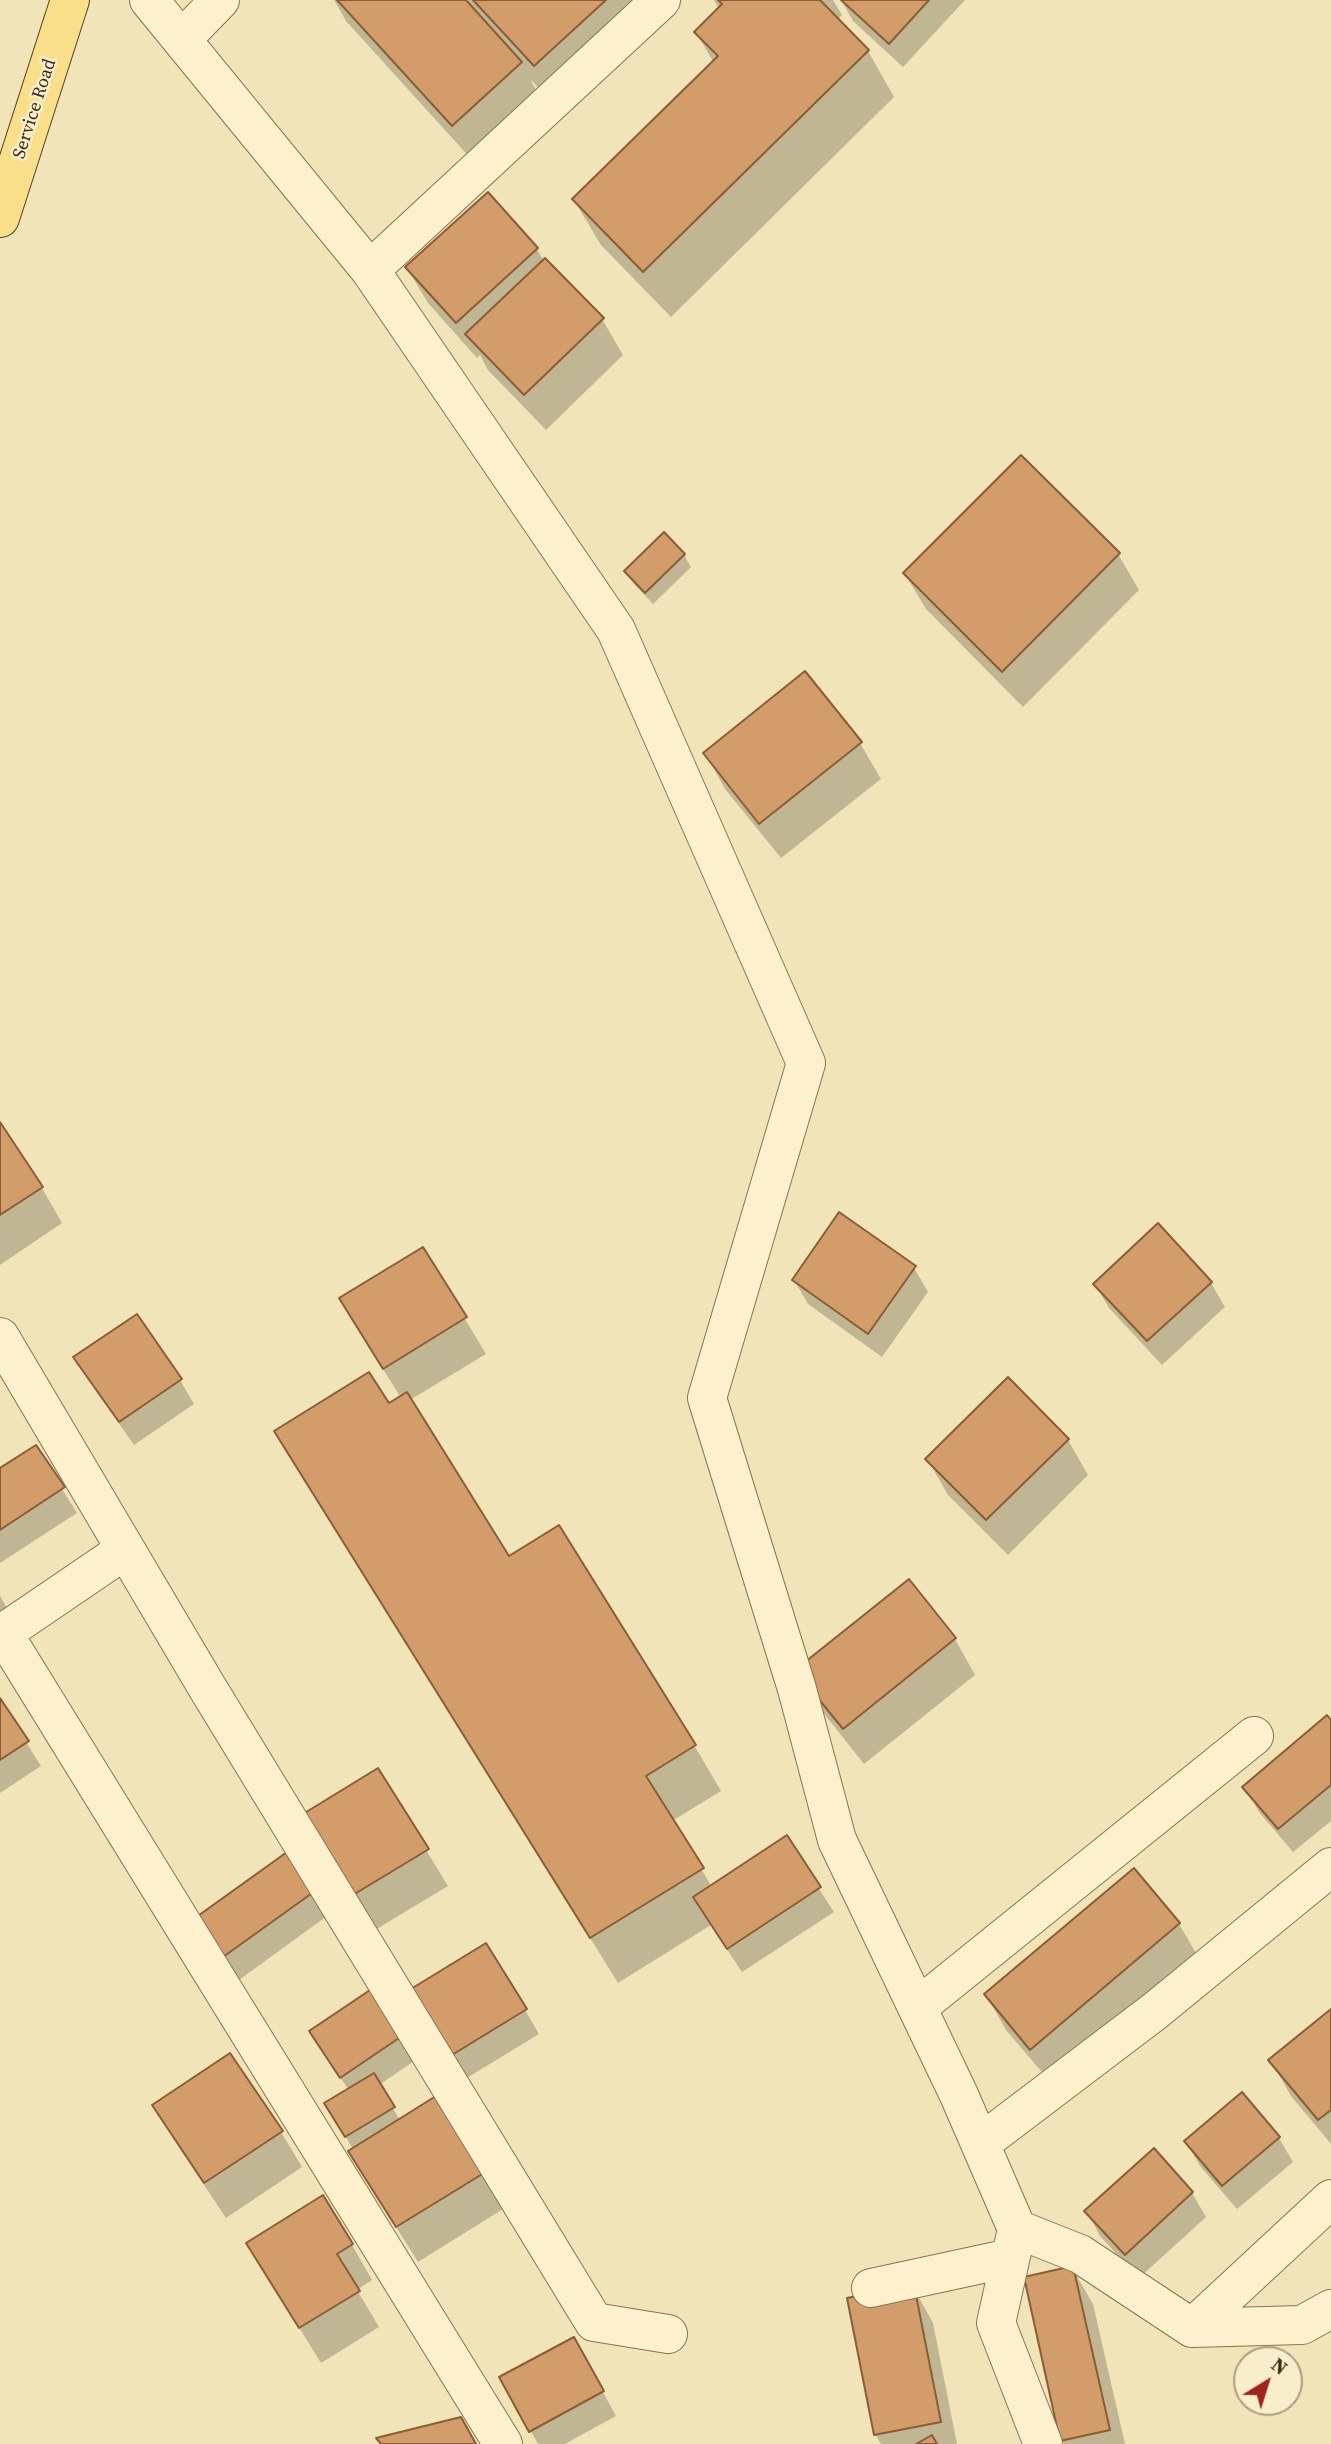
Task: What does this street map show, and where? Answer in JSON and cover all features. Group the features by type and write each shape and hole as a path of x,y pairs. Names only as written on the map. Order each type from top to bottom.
{"main road":[{"name":"Service Road","path":"0,218 70,0"}],"street":[{"path":"149,0 370,270 616,630 806,1063 707,1398 797,1689 837,1840 981,2143 1013,2244 996,2323 1043,2444"},
{"path":"182,39 220,0"},
{"path":"370,270 661,0"},
{"path":"0,1337 206,1687 594,2322 668,2334"},
{"path":"125,1550 3,1633 503,2444"},
{"path":"918,2007 1254,1736"},
{"path":"981,2143 1155,2011 1331,1867"},
{"path":"1192,2328 1331,2199"},
{"path":"872,2288 1013,2244 1080,2254 1192,2328 1302,2325 1331,2309"}],"building":[{"path":"337,0 466,0 522,62 452,126"},
{"path":"473,0 606,0 534,66"},
{"path":"718,0 820,0 869,50 643,272 572,199 718,56 694,32 722,4"},
{"path":"841,0 929,0 889,44"},
{"path":"488,192 538,248 456,323 405,267"},
{"path":"545,258 604,318 524,395 465,334"},
{"path":"1021,455 1120,553 1002,672 903,573"},
{"path":"664,532 685,554 645,593 624,571"},
{"path":"805,671 862,742 759,824 703,753"},
{"path":"0,1122 43,1187 0,1215"},
{"path":"839,1212 916,1266 868,1334 792,1280"},
{"path":"1158,1223 1212,1282 1147,1341 1093,1284"},
{"path":"423,1247 467,1317 383,1369 339,1298"},
{"path":"137,1314 182,1379 119,1422 73,1357"},
{"path":"369,1372 389,1403 407,1392 509,1556 559,1525 696,1745 646,1776 704,1868 590,1938 274,1431"},
{"path":"1008,1377 1069,1439 986,1520 925,1459"},
{"path":"36,1445 65,1487 0,1530 0,1468"},
{"path":"909,1579 956,1638 843,1729 795,1670"},
{"path":"0,1698 29,1741 0,1760"},
{"path":"1327,1715 1331,1720 1331,1785 1278,1829 1242,1787"},
{"path":"378,1768 429,1849 353,1895 303,1814"},
{"path":"787,1835 821,1887 727,1949 693,1897"},
{"path":"294,1847 322,1886 223,1957 195,1918"},
{"path":"1134,1868 1180,1923 1030,2050 984,1994"},
{"path":"486,1943 527,2009 447,2058 406,1992"},
{"path":"379,1984 411,2030 340,2078 309,2031"},
{"path":"1331,2009 1331,2110 1318,2120 1268,2060"},
{"path":"230,2053 283,2131 204,2183 152,2105"},
{"path":"374,2073 395,2107 345,2137 324,2103"},
{"path":"1242,2092 1280,2137 1222,2186 1184,2141"},
{"path":"436,2096 484,2173 396,2227 348,2151"},
{"path":"1154,2148 1193,2192 1125,2255 1084,2211"},
{"path":"323,2195 353,2244 337,2254 360,2291 299,2328 246,2243"},
{"path":"1073,2266 1110,2430 1060,2441 1024,2277"},
{"path":"914,2285 941,2422 874,2435 847,2298"},
{"path":"574,2337 604,2391 529,2432 499,2377"},
{"path":"461,2417 476,2444 381,2444 376,2438"},
{"path":"932,2435 937,2444 916,2444"}]}
